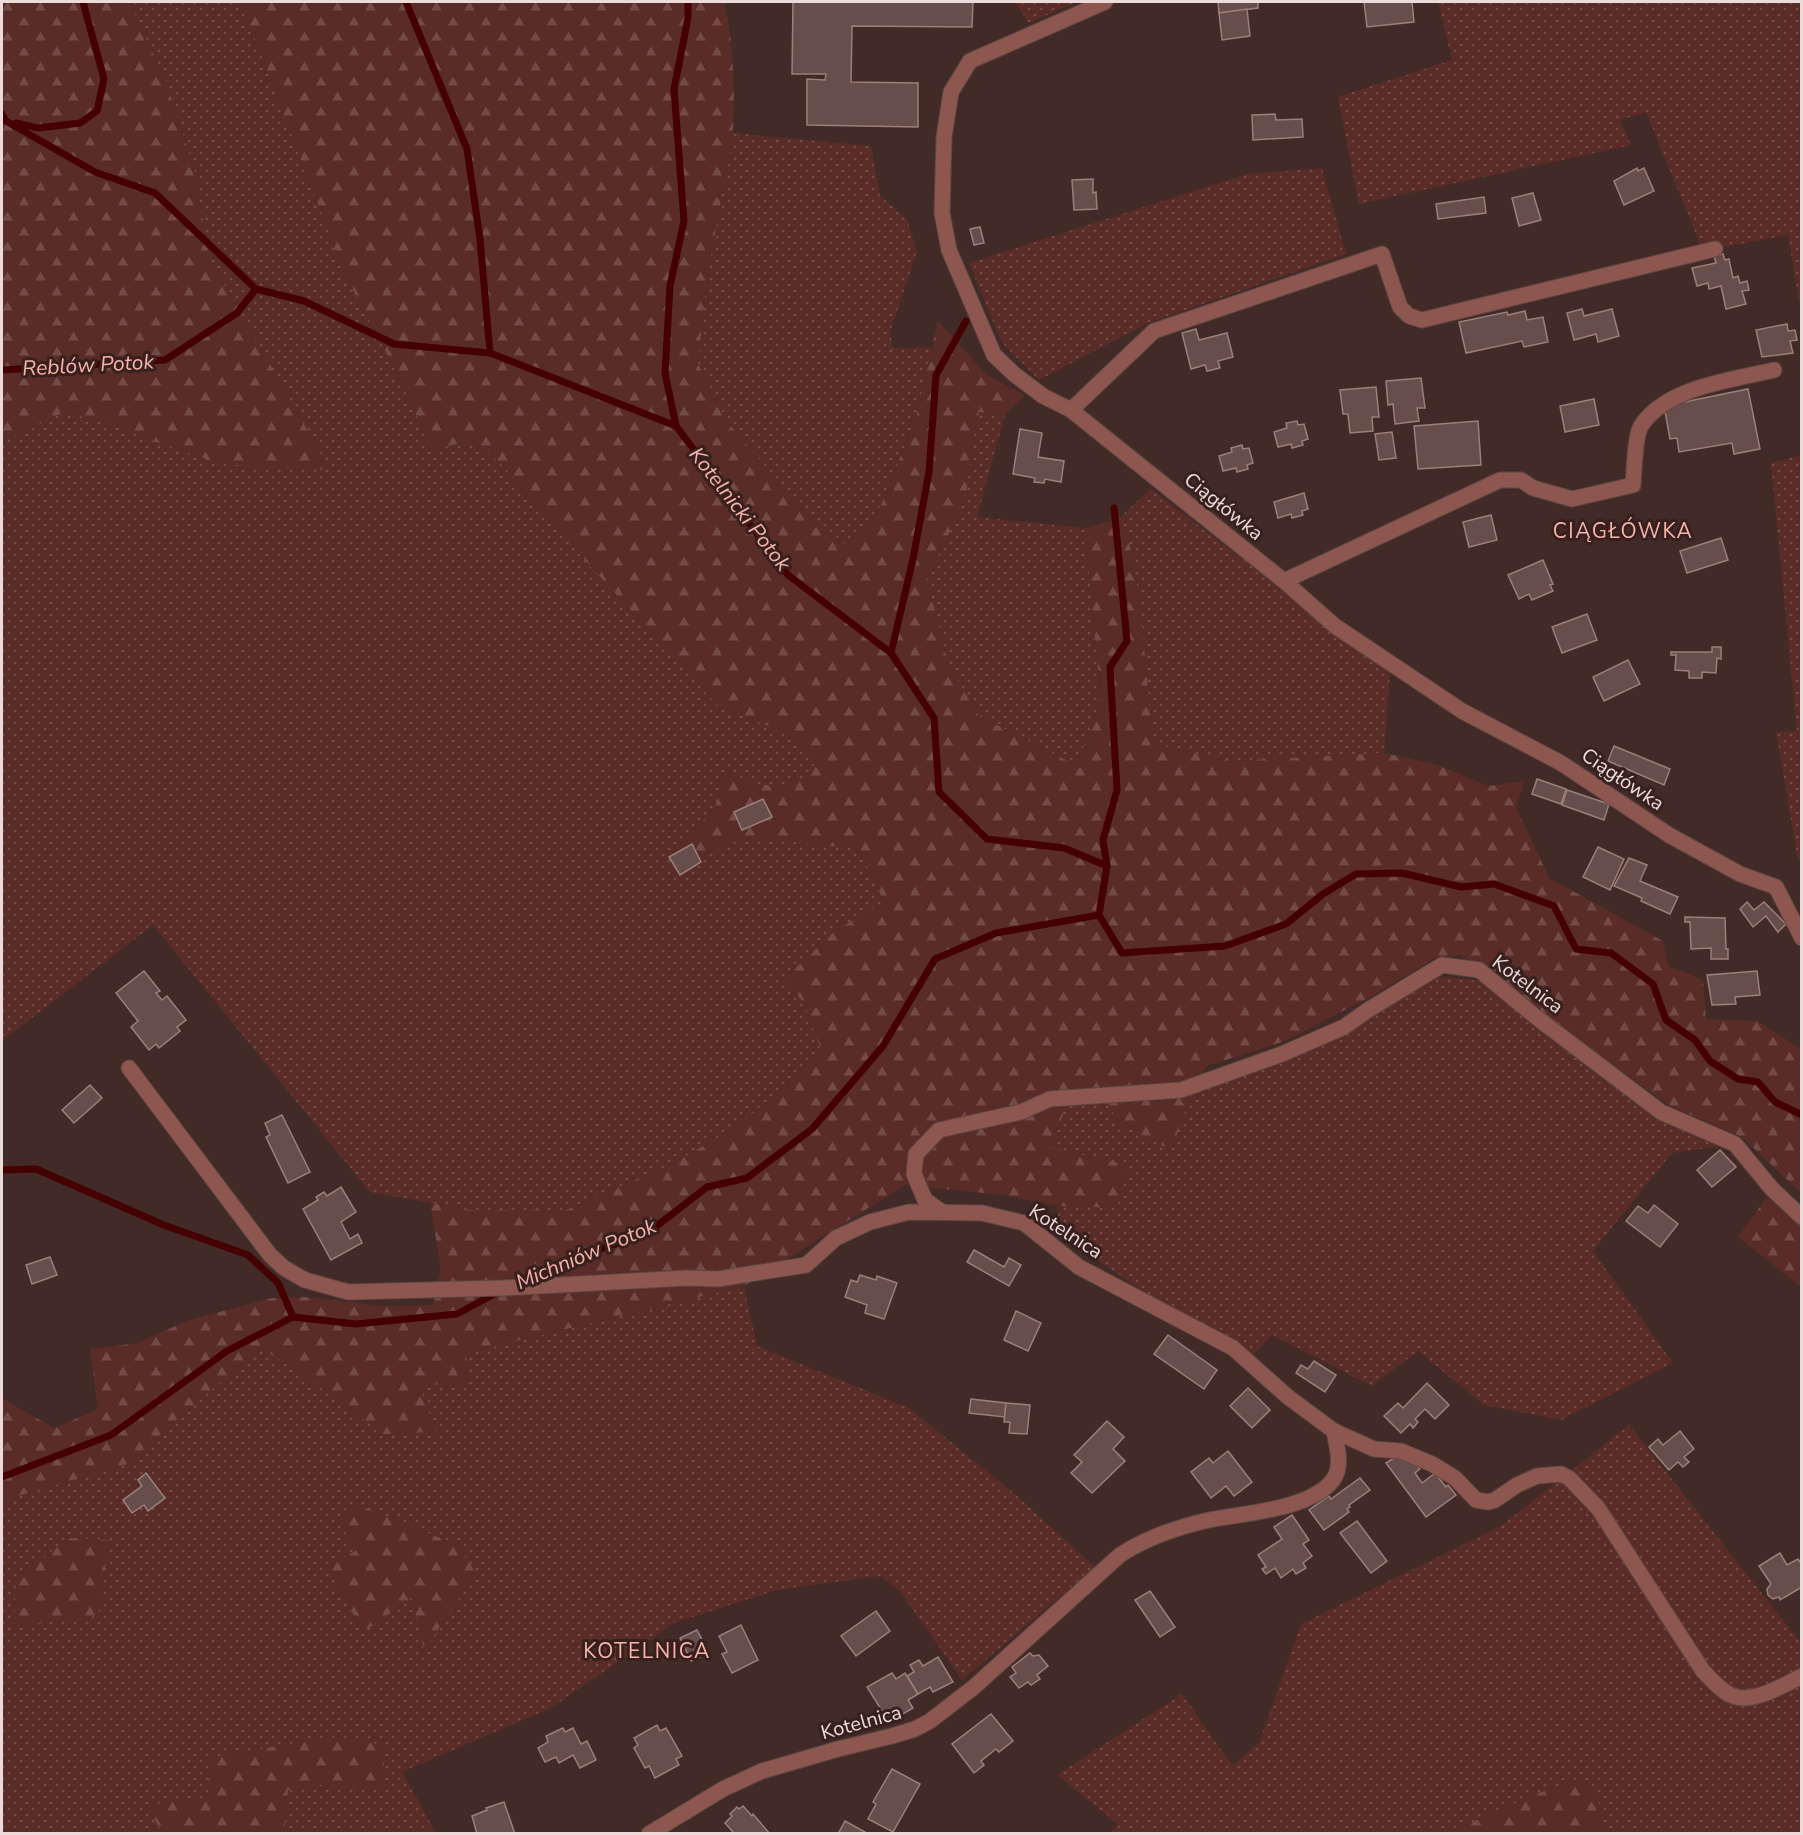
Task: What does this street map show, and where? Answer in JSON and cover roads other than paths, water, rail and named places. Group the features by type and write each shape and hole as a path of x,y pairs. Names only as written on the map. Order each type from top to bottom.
{"street":[{"name":"Ciągłówka","path":"1105,2 970,61 951,92 944,137 942,213 949,250 994,354 1014,374 1043,396 1071,410 1284,581 1335,626 1462,711 1561,763 1669,835 1740,874 1776,886 1802,938"},
{"path":"1071,410 1154,331 1382,254 1400,307 1409,316 1422,320 1715,249"},
{"path":"1284,581 1500,480 1521,480 1533,488 1572,499 1633,485 1640,427 1661,406 1687,391 1774,370"},
{"name":"Kotelnica","path":"649,1833 723,1789 762,1771 915,1729 930,1721 974,1687 1120,1555 1137,1544 1207,1521 1298,1503 1332,1482 1336,1474 1339,1463 1334,1431 1288,1396 1233,1348 1079,1267 1024,1223 982,1213 942,1212 925,1200 914,1174 916,1154 939,1130 1021,1112 1050,1099 1181,1090 1282,1054 1344,1027 1442,965 1479,970 1536,1017 1661,1112 1735,1144 1772,1189 1802,1217"},
{"path":"129,1068 270,1255 284,1268 305,1280 348,1292 503,1288 687,1278 718,1279 806,1265 836,1238 870,1222 909,1212 942,1212"},
{"path":"1334,1431 1366,1446 1401,1451 1432,1464 1455,1478 1476,1500 1488,1502 1495,1500 1517,1485 1537,1476 1561,1474 1569,1478 1598,1508 1704,1671 1718,1686 1733,1697 1761,1696 1802,1676"}],"waterway":[{"path":"16,123 38,128 80,123 97,111 104,79 83,2"},
{"path":"406,2 467,149 480,239 490,353"},
{"path":"676,426 665,373 670,286 684,221 674,89 688,18 688,2"},
{"name":"Kotelnicki Potok","path":"2,114 6,121 95,172 155,193 256,289 304,301 394,344 490,353 676,426 788,575 891,653 934,718 939,792 987,839 1064,848 1107,866 1099,915 1122,953 1225,946 1286,924 1323,894 1356,874 1402,873 1461,887 1494,884 1554,906 1576,949 1611,953 1653,984 1666,1020 1695,1040 1710,1061 1738,1079 1758,1082 1775,1102 1802,1115"},
{"name":"Reblów Potok","path":"2,370 165,360 237,313 256,289"},
{"path":"891,653 913,559 929,472 936,375 966,321"},
{"path":"1107,866 1103,840 1117,790 1110,667 1127,641 1114,508"},
{"name":"Michniów Potok","path":"516,1283 539,1271 649,1232 707,1187 747,1178 812,1129 883,1046 935,959 996,933 1099,915"},
{"path":"2,1170 36,1169 164,1225 248,1255 278,1283 293,1317"},
{"name":"Michniów Potok","path":"2,1477 111,1435 227,1351 293,1317 356,1324 457,1314 498,1292"}],"district":[{"name":"CIĄGŁÓWKA","path":"1623,531"},
{"name":"KOTELNICA","path":"647,1651"}]}
